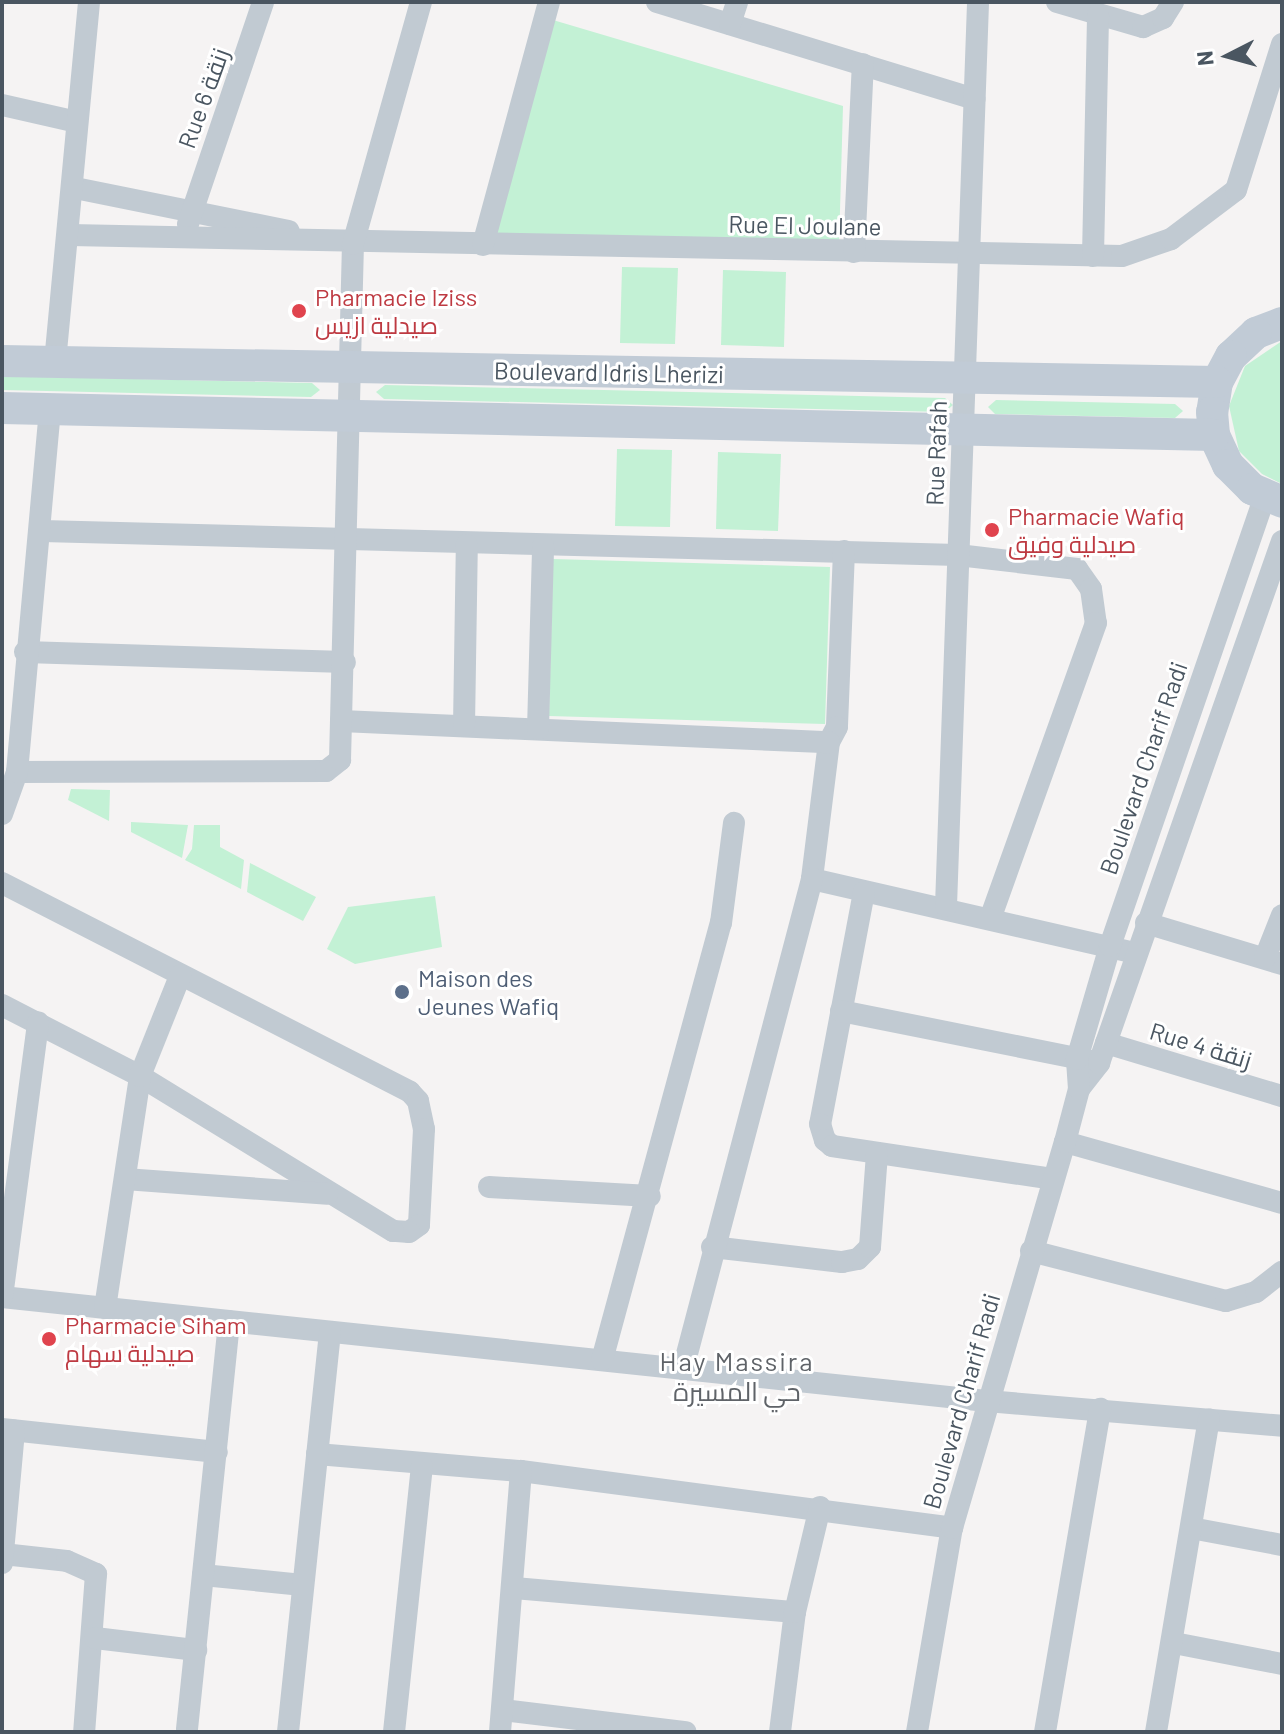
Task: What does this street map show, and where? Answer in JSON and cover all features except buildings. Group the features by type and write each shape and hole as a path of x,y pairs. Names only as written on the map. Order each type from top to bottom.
{"main road":[{"path":"1273,499 1233,471 1214,435 1217,382 1240,346 1282,323"},
{"name":"Boulevard Idris Lherizi","path":"2,361 1217,382"},
{"name":"Boulevard Idris Lherizi","path":"2,408 1214,435"}],"street":[{"path":"55,362 75,188 77,122 89,2"},
{"name":"Rue 6 زنقة","path":"186,239 190,211 263,2"},
{"path":"17,772 326,771 340,760 349,542 347,416 353,244 421,2"},
{"path":"483,245 549,2"},
{"path":"657,2 734,13 863,64 974,99"},
{"name":"Rue Rafah","path":"946,906 978,2"},
{"path":"1057,2 1143,27 1163,18 1173,2"},
{"path":"1093,256 1098,15"},
{"name":"Rue El Joulane","path":"353,244 1122,256 1171,239 1236,190 1282,44"},
{"path":"854,252 863,64"},
{"path":"2,105 77,122"},
{"path":"75,188 353,244"},
{"path":"70,235 353,244"},
{"path":"2,814 17,772 25,652 42,531 50,409"},
{"name":"Boulevard Charif Radi","path":"1077,1059 1110,946 1273,499"},
{"path":"42,531 349,542 958,555 1077,569 1085,576 1096,612 991,917"},
{"path":"1079,1089 1102,1053 1282,541"},
{"path":"464,726 467,545"},
{"path":"538,729 543,546"},
{"path":"683,1369 712,1247 812,879 829,742 837,727 844,551"},
{"path":"25,652 345,662"},
{"path":"341,721 829,742"},
{"path":"602,1360 650,1196 721,923 734,823"},
{"path":"812,879 864,892 946,906 1136,953"},
{"path":"2,883 180,976 385,1075 418,1101 424,1129 417,1228 393,1231 140,1076 2,1005"},
{"path":"864,892 822,1133 832,1146 1053,1179"},
{"path":"1146,923 1274,961 1282,915"},
{"path":"105,1308 140,1076 180,976"},
{"name":"Rue 4 زنقة","path":"841,1011 1077,1059 1102,1053 1282,1096"},
{"path":"38,1022 2,1297 987,1401 1281,1425"},
{"path":"1077,1059 1079,1089"},
{"name":"Boulevard Charif Radi","path":"917,1732 952,1528 1079,1089"},
{"path":"1065,1142 1282,1203"},
{"path":"712,1247 842,1262 858,1259 870,1247 877,1153"},
{"path":"125,1179 334,1195"},
{"path":"489,1187 650,1196"},
{"path":"1031,1251 1226,1301 1256,1292 1282,1272"},
{"path":"187,1729 229,1321"},
{"path":"288,1732 330,1332"},
{"path":"1045,1732 1100,1409"},
{"path":"1156,1732 1174,1643 1209,1419"},
{"path":"84,1732 95,1638 96,1574 67,1561 3,1559 8,1430 217,1452"},
{"path":"317,1454 422,1466 521,1471 820,1507 952,1528"},
{"path":"394,1732 422,1466"},
{"path":"521,1471 502,1721 686,1732"},
{"path":"780,1732 795,1612 820,1507"},
{"path":"1191,1528 1282,1545"},
{"path":"203,1575 303,1585"},
{"path":"514,1588 795,1612"},
{"path":"95,1638 196,1650"},
{"path":"1174,1643 1282,1664"}],"green space":[{"path":"553,20 843,106 839,245 496,235"},
{"path":"622,267 678,268 675,344 620,343"},
{"path":"723,270 786,272 784,347 721,345"},
{"path":"1282,341 1282,484 1262,474 1239,451 1229,406 1245,366"},
{"path":"2,376 312,383 320,390 311,397 2,390"},
{"path":"385,385 945,398 953,405 945,412 384,399 376,392"},
{"path":"996,400 1175,404 1183,411 1175,418 995,414 988,407"},
{"path":"617,449 672,450 670,527 615,526"},
{"path":"718,452 781,454 778,531 716,529"},
{"path":"553,559 830,567 825,724 549,716"},
{"path":"71,789 110,790 109,821 68,800"},
{"path":"131,822 188,825 182,858 131,832"},
{"path":"194,825 220,825 220,847 244,860 241,889 185,860 192,849"},
{"path":"250,863 316,897 303,921 247,892"},
{"path":"435,896 442,947 355,964 327,949 348,907"}],"place":[{"name":"Pharmacie Iziss صيدلية ازيس","path":"299,311"},
{"name":"Pharmacie Wafiq صيدلية وفيق","path":"992,530"},
{"name":"Maison des Jeunes Wafiq","path":"402,992"},
{"name":"Pharmacie Siham صيدلية سهام","path":"49,1339"}],"district":[{"name":"Hay Massira حي المسيرة","path":"737,1376"}]}
